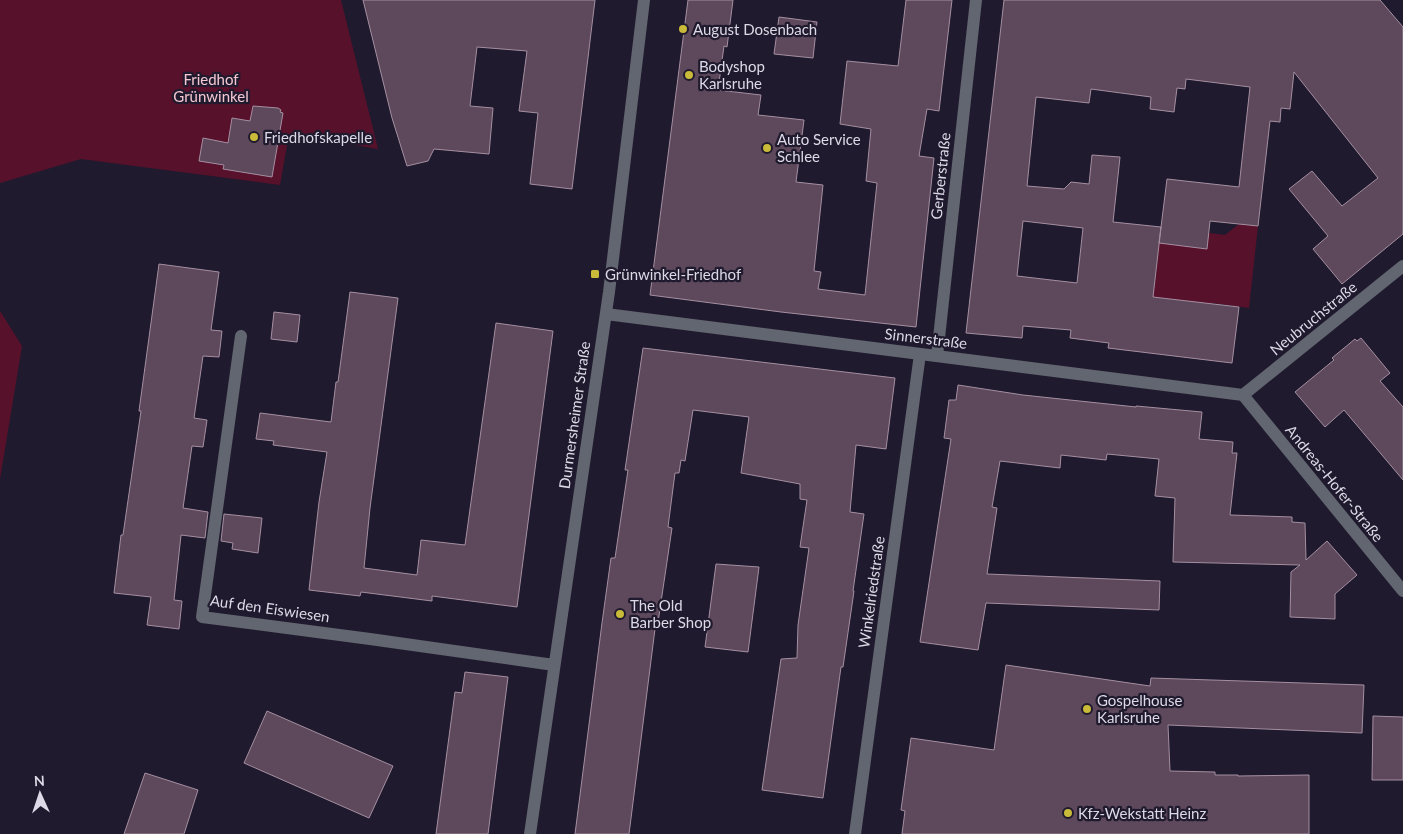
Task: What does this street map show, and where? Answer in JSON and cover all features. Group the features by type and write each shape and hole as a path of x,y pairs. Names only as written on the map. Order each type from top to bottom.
{"street":[{"name":"Durmersheimer Straße","path":"530,834 606,314 644,0"},
{"name":"Gerberstraße","path":"937,356 976,0"},
{"name":"Neubruchstraße","path":"1243,395 1403,266"},
{"name":"Sinnerstraße","path":"606,314 1243,395"},
{"name":"Auf den Eiswiesen","path":"242,336 202,617 370,638 554,665"},
{"name":"Winkelriedstraße","path":"855,834 920,354"},
{"name":"Andreas-Hofer-Straße","path":"1243,395 1403,591"}],"green space":[{"name":"Friedhof Grünwinkel","path":"0,0 341,0 378,149 289,134 280,185 81,159 0,183"},
{"path":"1239,224 1258,226 1249,308 1212,303 1211,312 1152,303 1161,227 1225,235"},
{"path":"0,311 22,346 0,479"}],"building":[{"path":"363,0 595,0 572,189 530,184 538,113 519,111 527,51 477,47 470,106 493,108 489,154 434,149 428,161 407,166 392,118"},
{"path":"688,0 733,0 727,47 724,46 718,90 761,95 758,115 804,120 796,182 823,185 814,271 821,272 818,289 865,295 877,183 866,181 871,129 840,124 847,61 898,66 906,0 952,0 939,111 927,109 919,156 934,158 916,327 650,295"},
{"path":"1004,0 1380,0 1403,27 1403,234 1342,284 1313,249 1328,236 1289,189 1312,171 1342,206 1378,178 1294,72 1290,109 1281,108 1280,122 1270,121 1258,226 1210,221 1207,249 1159,243 1153,297 1239,307 1232,363 1108,348 1109,343 1070,338 1071,330 1023,326 1022,338 966,333","holes":["1186,79 1250,87 1239,187 1167,179 1161,227 1113,222 1120,157 1092,155 1089,184 1071,182 1064,189 1027,186 1036,97 1089,103 1091,89 1151,97 1150,109 1174,112 1177,88 1185,89","1023,221 1083,228 1077,283 1017,276"]},
{"path":"779,17 817,22 813,58 774,54"},
{"name":"Friedhofskapelle","path":"253,106 278,108 283,113 272,177 223,169 224,165 199,161 203,138 228,143 232,118 250,121"},
{"path":"159,264 219,272 211,330 222,331 219,357 203,356 194,418 207,420 203,447 192,446 183,508 208,512 205,538 181,535 174,600 182,601 179,629 147,625 151,597 114,593 121,535 123,535 141,411 139,411"},
{"path":"350,292 398,298 370,508 364,568 417,575 421,540 465,545 496,323 553,331 517,607 432,596 432,601 361,592 360,596 309,590 327,452 273,445 274,441 256,439 260,413 331,422"},
{"path":"274,312 300,315 297,342 271,339"},
{"path":"1361,338 1390,373 1380,381 1403,407 1403,480 1344,410 1325,427 1295,392 1334,360 1332,358 1355,339 1357,341"},
{"path":"643,348 895,378 886,449 856,445 850,512 864,514 823,798 762,790 781,659 797,658 798,625 809,548 800,547 807,500 800,499 800,484 741,473 749,417 693,410 685,461 681,460 679,473 675,473 668,527 672,528 657,629 655,629 629,834 575,834 611,558 615,558 628,470 625,470"},
{"path":"958,385 1023,395 1202,412 1199,439 1233,442 1232,453 1237,453 1230,515 1292,517 1292,522 1305,523 1306,560 1327,541 1357,575 1335,594 1335,619 1290,617 1291,572 1300,565 1173,562 1175,498 1155,496 1159,459 1107,454 1106,460 1061,455 1060,468 1000,461 992,507 997,508 987,574 1160,581 1159,610 986,603 978,650 920,642 951,439 944,438 949,400 956,400"},
{"path":"224,514 262,518 258,553 232,549 233,543 221,541"},
{"path":"716,564 759,567 748,652 705,647"},
{"path":"1006,665 1150,686 1151,678 1364,685 1362,733 1168,725 1170,771 1215,772 1215,775 1238,776 1309,775 1309,834 902,834 905,811 901,810 911,738 994,750"},
{"path":"465,672 508,677 488,834 436,834 455,692 462,693"},
{"path":"267,711 393,766 369,818 244,763"},
{"path":"1373,716 1403,717 1403,780 1372,780"},
{"path":"145,773 198,790 184,834 124,834"}],"place":[{"name":"August Dosenbach","path":"683,29"},
{"name":"Bodyshop Karlsruhe","path":"689,75"},
{"name":"Friedhofskapelle","path":"254,137"},
{"name":"Auto Service Schlee","path":"767,148"},
{"name":"Grünwinkel-Friedhof","path":"595,274"},
{"name":"The Old Barber Shop","path":"620,614"},
{"name":"Gospelhouse Karlsruhe","path":"1087,709"},
{"name":"Kfz-Wekstatt Heinz","path":"1068,813"}]}
